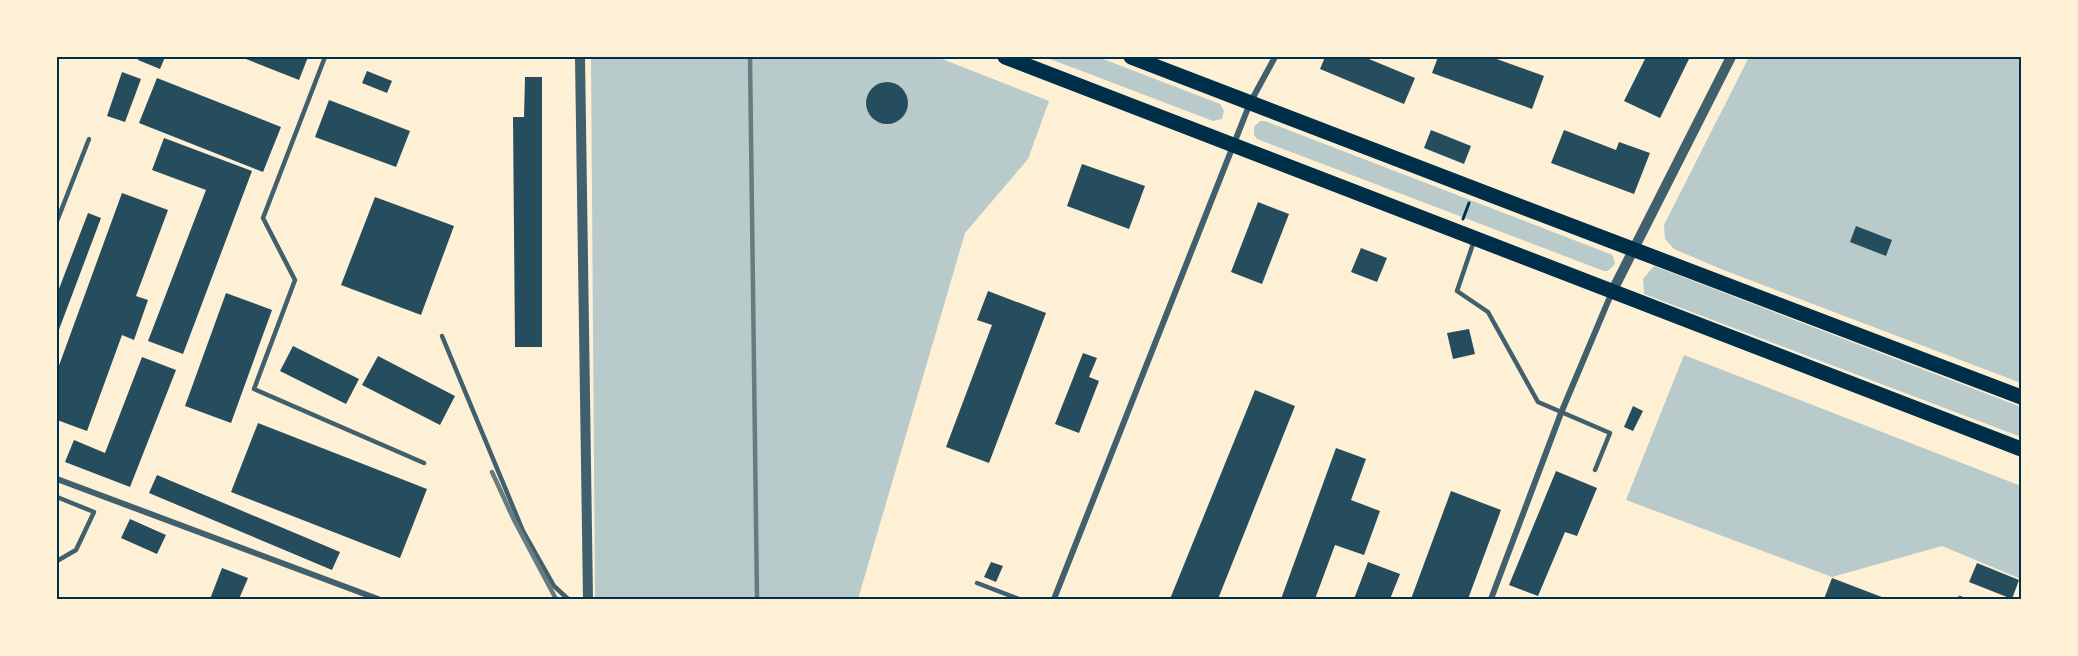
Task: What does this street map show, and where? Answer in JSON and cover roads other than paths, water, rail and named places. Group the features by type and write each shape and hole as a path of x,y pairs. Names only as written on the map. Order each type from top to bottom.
{"main road":[{"path":"1005,57 2021,449"},
{"path":"1131,57 2021,397"}],"street":[{"path":"580,57 588,599"},
{"path":"1054,599 1250,103 1275,57"},
{"path":"1491,599 1561,413 1612,292 1731,57"},
{"path":"57,479 378,599"}],"lane":[{"path":"325,57 263,218 295,280 254,389 424,463"},
{"path":"57,221 89,140"},
{"path":"1475,238 1457,291 1488,312 1538,402 1610,433 1595,470"},
{"path":"442,336 523,531 555,586 567,599"},
{"path":"57,497 94,512 76,550 57,561"},
{"path":"977,583 1019,599"}],"railway":[{"path":"750,57 757,599"},
{"path":"492,472 514,520 556,599"}]}
